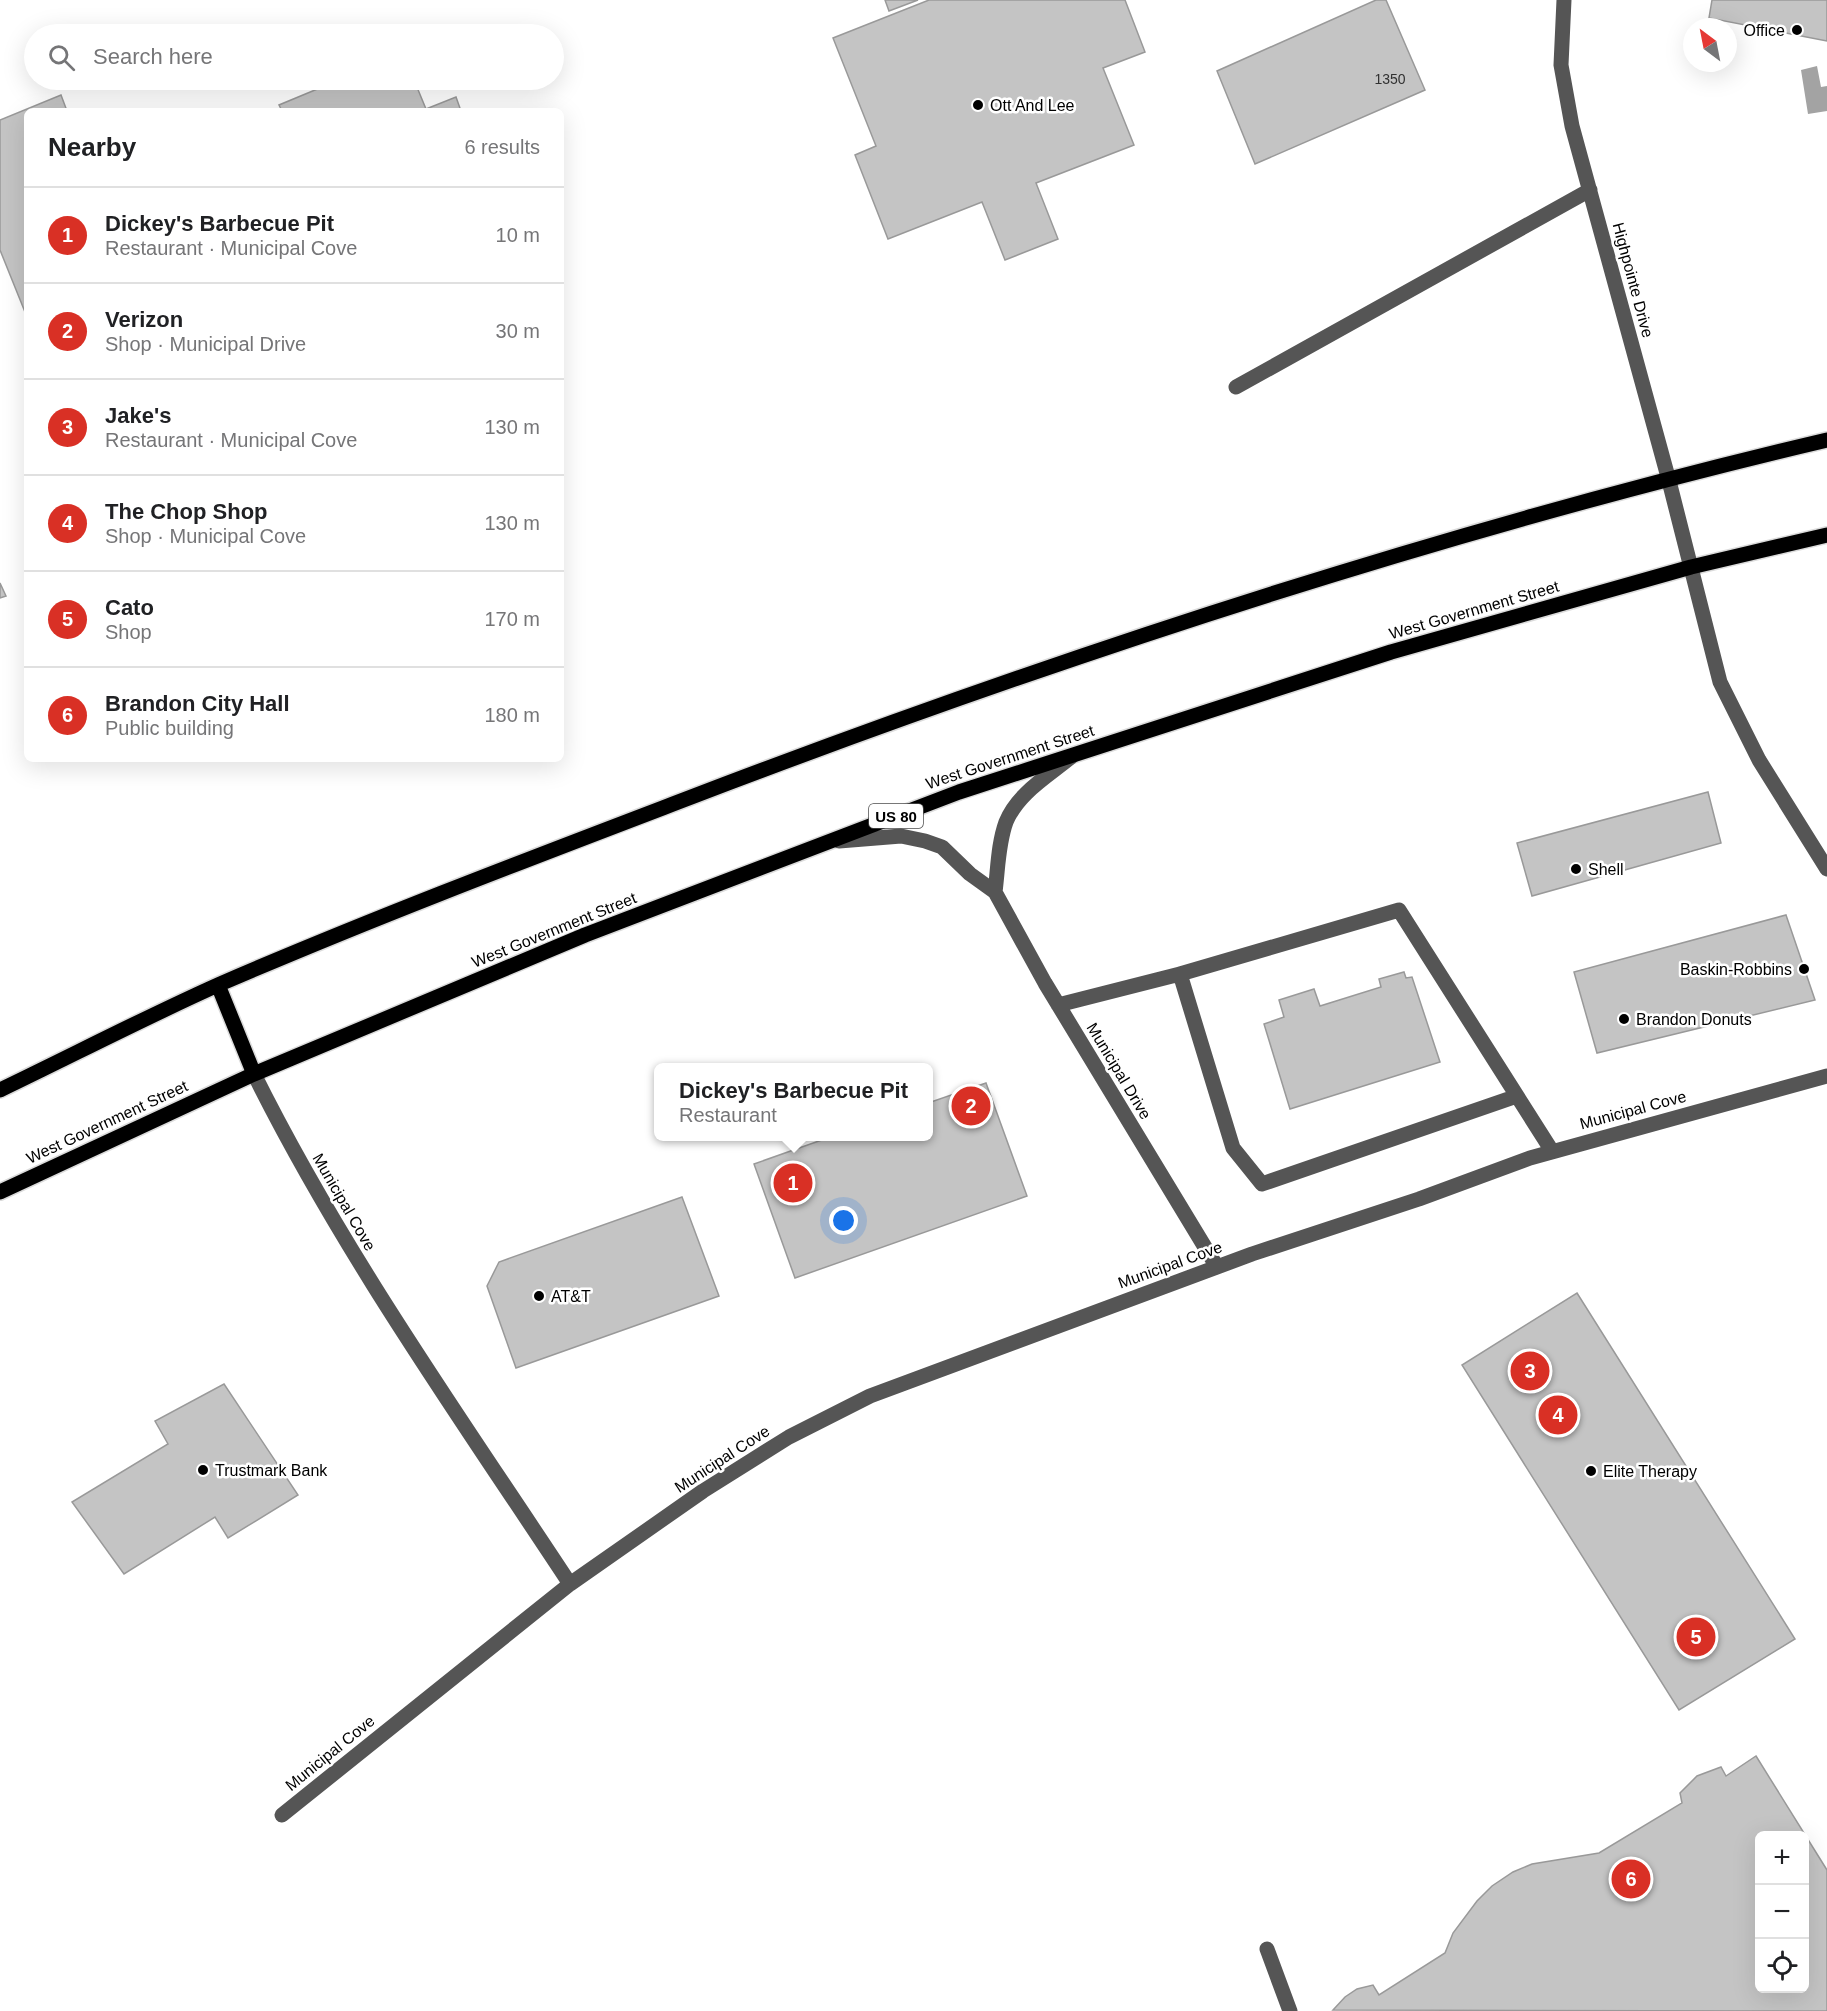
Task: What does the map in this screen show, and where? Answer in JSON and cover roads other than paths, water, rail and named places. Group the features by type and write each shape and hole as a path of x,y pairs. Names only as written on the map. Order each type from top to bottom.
{"main road":[{"path":"0,1090 218,985 555,849 921,710 1304,582 1668,477 1827,440"},
{"name":"West Government Street","path":"0,1192 254,1074 585,935 959,792 1391,652 1691,567 1827,535"},
{"path":"218,985 254,1074"}],"street":[{"name":"Highpointe Drive","path":"1564,0 1561,65 1572,126 1691,567"},
{"path":"1236,387 1590,190"},
{"path":"1691,567 1720,682 1759,760 1827,869"},
{"path":"995,892 1001,842 1014,807 1026,793 1074,755"},
{"name":"Municipal Drive","path":"827,842 901,836 925,841 942,847 970,874 995,892 1058,1005 1217,1267"},
{"path":"1058,1005 1180,974 1398,910 1552,1151"},
{"path":"1180,974 1233,1148 1262,1184 1517,1096"},
{"name":"Municipal Cove","path":"254,1074 285,1135 361,1267 570,1584"},
{"name":"Municipal Cove","path":"282,1815 570,1584 721,1480 789,1437 870,1396 1217,1267 1552,1151 1827,1076"},
{"path":"1267,1949 1290,2011"}],"place":[{"name":"Office","path":"1797,30"},
{"name":"Ott And Lee","path":"978,105"},
{"name":"Shell","path":"1576,869"},
{"name":"Baskin-Robbins","path":"1804,969"},
{"name":"Brandon Donuts","path":"1624,1019"},
{"name":"Verizon","path":"971,1106"},
{"name":"Dickey's Barbecue Pit","path":"793,1183"},
{"name":"AT&T","path":"539,1296"},
{"name":"Jake's","path":"1530,1371"},
{"name":"The Chop Shop","path":"1558,1415"},
{"name":"Trustmark Bank","path":"203,1470"},
{"name":"Elite Therapy","path":"1591,1471"},
{"name":"Cato","path":"1696,1637"},
{"name":"Brandon City Hall","path":"1631,1879"}]}
